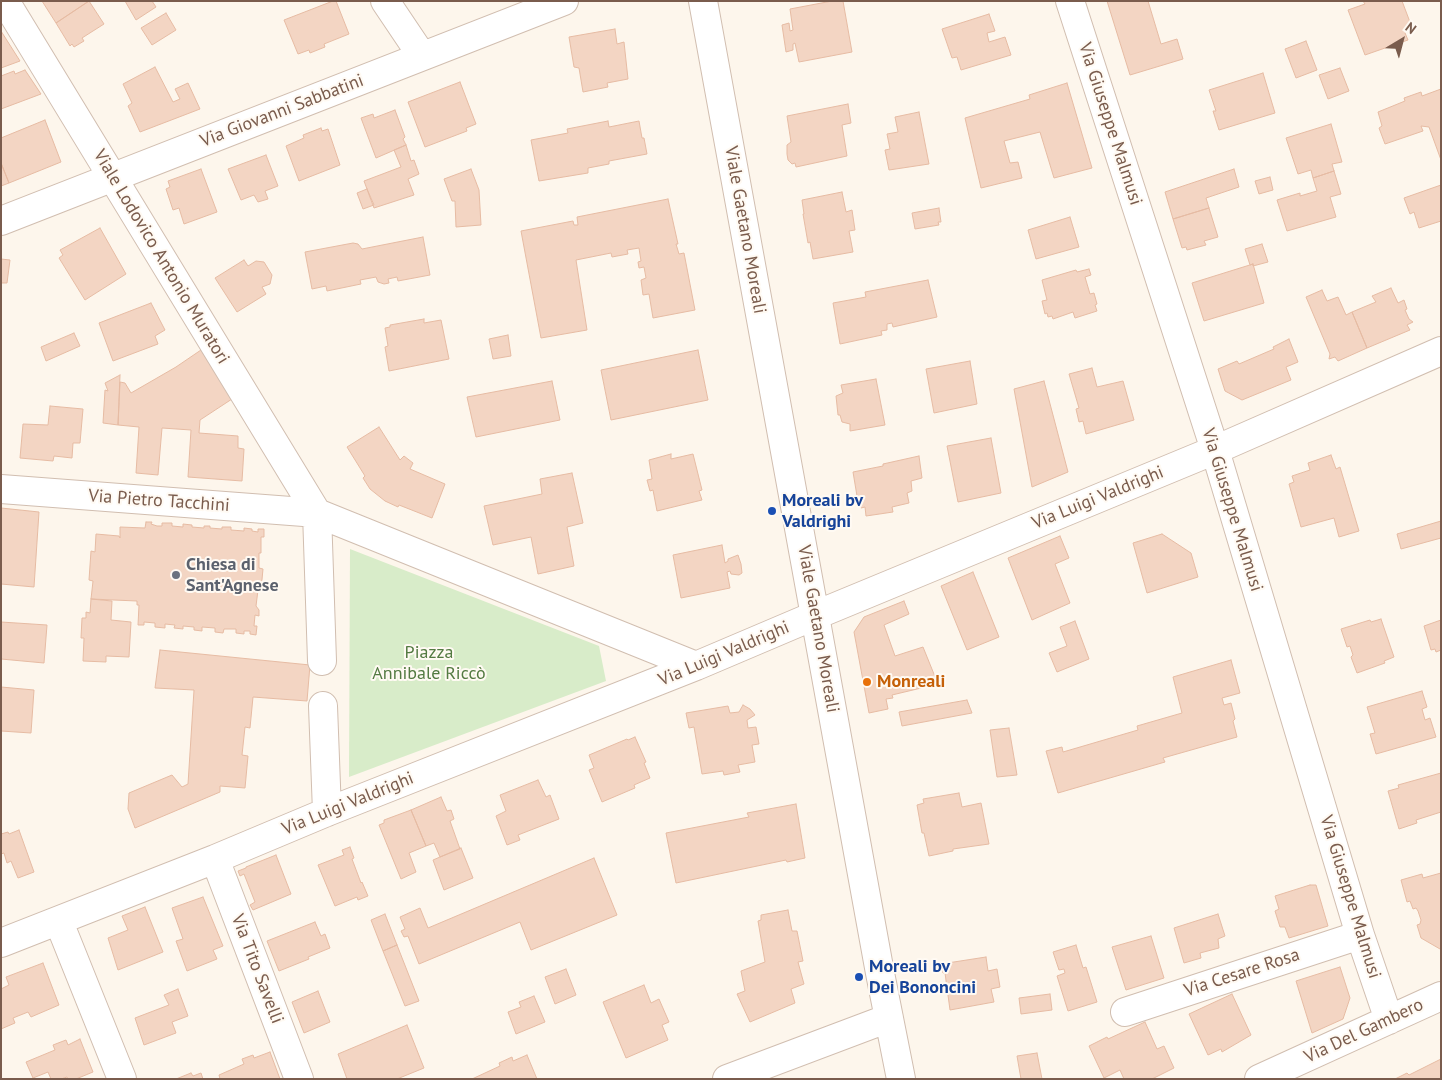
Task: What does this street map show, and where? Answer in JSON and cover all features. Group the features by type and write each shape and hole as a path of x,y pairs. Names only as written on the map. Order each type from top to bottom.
{"street":[{"name":"Viale Lodovico Antonio Muratori","path":"5,1 318,513"},
{"path":"385,1 422,56"},
{"name":"Via Giovanni Sabbatini","path":"1,221 564,1"},
{"name":"Viale Gaetano Moreali","path":"703,1 901,1079"},
{"name":"Via Giuseppe Malmusi","path":"1070,1 1215,450 1360,935 1389,1020"},
{"name":"Via Luigi Valdrighi","path":"1,943 59,922 327,812 696,666 1215,450 1441,351"},
{"name":"Via Pietro Tacchini","path":"1,489 318,513"},
{"path":"322,661 318,513 696,666"},
{"path":"324,706 327,812"},
{"name":"Via Tito Savelli","path":"215,859 300,1079"},
{"path":"59,922 122,1079"},
{"name":"Via Cesare Rosa","path":"1125,1012 1360,935"},
{"name":"Via Del Gambero","path":"1259,1079 1441,996"},
{"path":"727,1079 889,1018"}],"green space":[{"name":"Piazza Annibale Riccò","path":"350,549 599,646 606,681 349,777"}],"building":[{"path":"42,1 89,1 56,23"},
{"path":"89,1 104,24 82,38 84,41 74,47 72,44 70,46 56,23"},
{"path":"125,1 152,1 156,7 136,20"},
{"path":"336,1 349,34 324,44 325,47 310,53 309,50 298,54 284,20"},
{"path":"832,1 843,1 852,52 799,62 795,43 793,44 793,50 786,52 782,25 789,23 790,31 793,30 790,9"},
{"path":"1107,1 1148,1 1161,44 1177,39 1183,59 1130,75"},
{"path":"1363,1 1402,1 1413,30 1405,33 1408,40 1365,55 1348,10 1365,4"},
{"path":"166,13 176,30 152,45 141,28"},
{"path":"989,14 995,31 987,33 989,42 1005,37 1011,55 961,70 957,57 952,58 942,29"},
{"path":"615,29 617,44 624,42 628,79 607,83 608,87 583,92 579,68 574,67 569,37"},
{"path":"1,31 20,61 1,68"},
{"path":"1306,41 1317,70 1296,78 1285,49"},
{"path":"155,67 173,102 180,99 175,89 188,83 200,109 140,132 128,106 132,103 123,84"},
{"path":"1340,68 1349,91 1328,99 1319,75"},
{"path":"25,70 41,94 1,109 1,76 14,71 15,74"},
{"path":"1263,73 1275,113 1219,130 1213,111 1216,111 1209,90"},
{"path":"460,82 476,124 466,128 467,131 425,147 408,102"},
{"path":"1067,83 1092,168 1054,178 1040,132 1004,141 1010,163 1018,162 1022,178 981,188 965,118 1030,99 1029,95"},
{"path":"1441,89 1441,160 1429,127 1421,126 1423,131 1385,144 1379,128 1382,126 1378,112 1405,101 1404,98 1421,92 1422,96"},
{"path":"848,104 851,123 842,125 847,156 796,167 795,163 792,164 788,160 787,145 791,142 787,116"},
{"path":"395,110 406,145 376,158 361,118 373,114 374,118"},
{"path":"919,112 929,164 889,170 885,150 890,149 887,134 898,132 895,117"},
{"path":"45,120 61,162 9,183 1,163 1,138"},
{"path":"608,121 609,127 639,121 647,154 609,161 609,164 588,168 588,173 539,181 531,140 568,133 567,129"},
{"path":"1331,124 1342,162 1332,164 1334,171 1313,178 1311,170 1298,174 1286,138"},
{"path":"321,128 322,131 328,129 340,165 299,181 286,146 304,138 303,135"},
{"path":"406,145 411,161 414,160 419,174 408,179 414,195 374,208 364,181 401,167 394,150"},
{"path":"266,155 278,186 265,191 268,199 258,202 254,195 241,200 228,169"},
{"path":"1,163 9,183 1,186"},
{"path":"201,169 217,212 184,224 179,208 173,210 166,189 170,187 168,181"},
{"path":"471,169 479,190 481,225 456,227 455,201 452,201 444,179"},
{"path":"1234,169 1239,187 1206,198 1209,208 1173,219 1165,192"},
{"path":"1334,171 1341,194 1330,197 1336,217 1287,231 1277,200 1300,193 1300,196 1317,191 1313,178"},
{"path":"1270,177 1273,190 1259,194 1255,181"},
{"path":"1441,185 1441,221 1419,228 1414,212 1410,214 1404,198"},
{"path":"367,189 374,205 363,209 357,193"},
{"path":"842,192 846,212 852,210 855,230 849,231 853,252 813,259 810,242 808,243 802,200"},
{"path":"668,199 678,244 676,244 679,254 684,253 695,310 653,318 649,294 643,295 641,280 646,278 644,267 639,268 638,262 641,261 639,248 627,250 628,254 612,257 611,253 576,260 587,330 541,338 521,231 573,221 574,225 578,225 577,217"},
{"path":"939,208 941,222 938,222 939,225 915,229 912,213"},
{"path":"1209,208 1218,237 1204,241 1206,245 1187,250 1186,247 1182,248 1173,219"},
{"path":"1070,217 1079,247 1036,259 1028,230"},
{"path":"100,228 126,274 85,300 59,258 63,255 60,250"},
{"path":"423,237 430,275 398,281 397,277 388,279 389,283 384,284 378,282 376,277 360,280 361,284 327,291 326,286 312,289 305,252 353,243 358,244 362,249"},
{"path":"1262,244 1268,262 1250,265 1245,249"},
{"path":"1,259 10,260 7,283 1,283"},
{"path":"244,260 248,266 256,261 264,262 272,275 270,284 262,287 266,294 237,312 215,278"},
{"path":"1253,264 1264,303 1204,321 1192,283"},
{"path":"1089,269 1091,275 1085,277 1090,294 1094,293 1097,311 1075,318 1073,312 1053,319 1052,316 1048,317 1047,313 1045,314 1042,301 1047,300 1042,280 1076,270 1077,272"},
{"path":"928,280 937,317 893,327 892,323 887,324 887,330 881,331 882,335 840,344 833,303 866,297 865,292"},
{"path":"1391,288 1398,303 1404,300 1407,309 1405,310 1409,319 1413,322 1407,325 1410,330 1367,348 1352,312 1376,302 1372,296"},
{"path":"1322,290 1327,301 1338,297 1346,315 1352,312 1367,348 1338,361 1335,357 1329,359 1330,354 1306,297"},
{"path":"151,303 165,330 155,336 158,344 113,361 99,323"},
{"path":"424,319 424,323 441,320 449,359 389,371 385,347 388,346 385,328 390,327 390,325"},
{"path":"74,333 80,346 46,361 41,347"},
{"path":"508,335 511,356 493,359 489,339"},
{"path":"1289,339 1298,362 1286,367 1291,380 1242,400 1225,391 1218,369 1237,361 1239,364 1274,349 1273,347"},
{"path":"201,350 232,399 200,420 199,433 238,436 238,448 244,449 242,481 188,477 191,430 162,428 158,475 136,473 139,427 118,425 120,382 125,383 131,393"},
{"path":"698,350 708,400 611,420 601,370"},
{"path":"970,361 977,404 934,413 926,369"},
{"path":"1092,368 1097,387 1123,381 1134,420 1086,434 1083,421 1079,422 1076,409 1079,408 1069,374"},
{"path":"120,375 118,425 103,423 105,390 108,391 105,383"},
{"path":"876,379 885,425 850,431 850,424 842,422 840,415 838,415 836,396 843,393 841,385"},
{"path":"552,381 560,420 476,437 467,397"},
{"path":"1044,381 1068,472 1032,487 1014,389"},
{"path":"50,406 83,409 80,443 73,443 72,458 54,456 53,461 20,458 23,424 48,425"},
{"path":"379,427 400,460 404,456 413,463 410,469 445,484 432,518 385,501 370,489 363,478 365,476 347,447"},
{"path":"991,438 1001,493 958,502 947,446"},
{"path":"671,454 671,459 693,454 702,490 699,491 702,500 657,511 653,490 650,491 647,480 652,479 649,460"},
{"path":"1331,455 1336,469 1340,467 1359,531 1339,537 1334,518 1301,527 1289,484 1294,482 1292,476 1310,470 1308,463"},
{"path":"919,456 922,478 911,481 912,491 907,493 909,503 892,507 893,512 866,516 865,507 861,508 860,502 858,502 853,472"},
{"path":"572,473 583,523 567,527 574,566 538,574 531,537 493,545 484,506 542,494 540,479"},
{"path":"1,508 39,512 34,587 1,584"},
{"path":"1441,521 1441,538 1401,549 1397,534"},
{"name":"Chiesa di Sant'Agnese","path":"146,522 152,522 151,524 157,526 162,526 162,523 172,523 172,526 183,527 183,524 204,528 204,526 222,529 222,527 231,527 231,530 244,531 244,528 258,532 258,529 264,529 264,537 261,537 261,553 259,553 259,568 263,569 261,590 258,590 256,606 259,610 259,616 255,615 254,626 257,626 256,635 250,634 250,631 244,631 244,634 236,633 236,629 224,629 223,633 215,632 215,628 202,627 202,631 194,630 194,627 183,626 183,629 174,628 175,625 165,624 165,628 155,627 155,623 144,622 144,625 138,625 139,605 137,605 137,601 91,599 93,581 89,580 91,551 95,552 96,534 119,536 120,538 120,527 145,528"},
{"path":"1162,534 1191,553 1198,577 1147,593 1133,543"},
{"path":"1060,536 1069,558 1055,564 1070,603 1032,620 1008,558"},
{"path":"722,545 725,563 728,559 738,555 742,573 739,575 731,574 730,571 727,572 730,588 681,598 673,555"},
{"path":"973,572 999,637 967,650 941,586"},
{"path":"91,599 112,601 111,620 131,622 129,657 106,656 106,662 83,661 84,638 81,638 82,618 86,618 86,612 90,613"},
{"path":"904,601 909,614 884,625 895,656 923,647 938,684 892,695 893,698 886,699 888,709 869,713 854,632 864,617"},
{"path":"1381,619 1394,657 1384,661 1385,663 1357,673 1351,657 1353,655 1350,646 1347,647 1341,629 1370,620 1371,622"},
{"path":"1441,620 1441,650 1436,652 1435,649 1431,650 1424,626"},
{"path":"1075,621 1089,659 1057,672 1049,653 1067,646 1060,627"},
{"path":"1,622 47,625 44,663 1,659"},
{"path":"160,650 310,665 307,701 253,697 250,728 245,727 242,755 248,756 245,788 220,786 220,792 135,828 128,809 129,793 172,775 182,787 188,784 194,690 155,688"},
{"path":"1231,660 1240,693 1222,698 1224,705 1231,703 1237,737 1163,758 1165,762 1058,793 1046,751 1062,747 1063,752 1138,730 1137,726 1182,713 1173,677"},
{"path":"1,687 34,690 31,733 1,731"},
{"path":"1422,691 1427,707 1422,709 1425,720 1430,718 1436,737 1376,754 1370,734 1375,733 1367,707"},
{"path":"967,700 972,713 902,726 899,712"},
{"path":"743,705 755,715 747,720 748,728 756,727 759,744 752,745 755,762 738,765 740,772 724,775 723,771 702,774 694,727 689,728 686,713 728,706 730,713 739,712"},
{"path":"1009,728 1017,775 997,777 990,730"},
{"path":"635,737 646,762 644,763 650,778 634,785 635,788 602,802 589,770 594,768 589,755"},
{"path":"1441,773 1441,812 1416,820 1417,823 1399,829 1388,791 1399,788 1398,785"},
{"path":"538,780 546,797 550,795 559,819 518,835 520,840 507,845 496,816 506,811 500,795"},
{"path":"959,793 962,807 981,803 989,844 953,849 953,851 929,856 924,833 922,833 917,805 924,803 923,799"},
{"path":"441,797 447,811 451,810 454,819 450,821 460,849 440,857 434,843 426,846 411,810"},
{"path":"796,804 805,858 787,862 786,860 676,883 666,833 749,817 747,813"},
{"path":"411,810 426,846 409,853 416,872 401,879 379,825 384,823 384,820"},
{"path":"19,830 34,872 18,878 11,861 7,863 4,853 1,854 1,834 8,832 9,834"},
{"path":"350,847 354,858 352,859 368,896 358,900 357,897 335,906 318,865 344,855 342,850"},
{"path":"461,848 473,878 444,890 433,860"},
{"path":"276,855 291,894 253,910 250,905 255,902 244,874 240,876 238,871"},
{"path":"594,858 617,915 531,950 520,922 419,964 408,936 404,937 401,931 405,929 400,917 420,908 428,928"},
{"path":"1441,873 1440,949 1421,938 1417,925 1420,924 1421,920 1418,911 1416,908 1413,909 1410,901 1407,902 1401,880 1422,874 1423,878"},
{"path":"1310,885 1316,885 1328,926 1289,938 1285,927 1280,927 1275,911 1279,909 1275,896"},
{"path":"203,897 223,946 213,950 217,959 187,971 176,941 183,939 172,908"},
{"path":"145,907 163,952 118,970 108,938 128,930 122,916"},
{"path":"788,910 792,931 797,931 803,961 798,962 804,984 791,989 795,1003 750,1022 737,994 745,991 741,971 765,962 758,921 761,920 761,915"},
{"path":"385,914 397,945 383,951 371,920"},
{"path":"1218,914 1225,936 1218,939 1219,948 1200,953 1201,958 1184,963 1174,928"},
{"path":"315,922 321,936 325,934 330,948 279,971 267,941"},
{"path":"1151,936 1164,978 1126,990 1112,947"},
{"path":"397,945 419,1001 405,1006 383,951"},
{"path":"1076,945 1083,968 1086,967 1097,1002 1068,1011 1057,976 1065,973 1064,969 1059,970 1053,952"},
{"path":"986,957 988,971 997,969 1000,987 991,989 994,1002 950,1010 945,973 943,973 941,964"},
{"path":"43,963 59,1005 31,1017 28,1012 13,1018 15,1023 1,1029 1,989 9,985 6,977"},
{"path":"1340,967 1350,998 1343,1019 1312,1033 1296,981"},
{"path":"566,969 576,995 555,1004 545,977"},
{"path":"644,985 651,1003 659,999 669,1022 662,1025 668,1040 626,1058 603,1002"},
{"path":"178,989 188,1016 172,1022 176,1033 144,1045 135,1018 169,1005 164,995"},
{"path":"318,991 330,1022 304,1033 292,1002"},
{"path":"1050,994 1052,1010 1021,1014 1019,998"},
{"path":"1232,994 1251,1035 1222,1052 1221,1049 1208,1055 1189,1014"},
{"path":"534,996 545,1022 516,1034 508,1012 521,1007 519,1002"},
{"path":"1145,1022 1157,1049 1164,1046 1174,1068 1152,1079 1124,1079 1120,1070 1104,1078 1089,1046"},
{"path":"407,1025 424,1068 397,1079 347,1079 338,1054"},
{"path":"80,1039 93,1072 76,1079 68,1079 67,1077 51,1079 48,1072 33,1078 26,1062 55,1050 53,1045 66,1040 68,1045"},
{"path":"270,1052 280,1079 220,1079 219,1075 244,1064 242,1059 253,1055 254,1058"},
{"path":"1037,1053 1042,1079 1021,1079 1017,1056"},
{"path":"527,1055 537,1079 472,1079 500,1066 499,1063 512,1057 513,1061"},
{"path":"1441,1059 1441,1079 1395,1079 1407,1073 1409,1075"},
{"path":"191,1073 193,1076 201,1073 203,1079 176,1079"}],"place":[{"name":"Moreali bv Valdrighi","path":"772,511"},
{"name":"Chiesa di Sant'Agnese","path":"176,575"},
{"name":"Monreali","path":"867,682"},
{"name":"Moreali bv Dei Bononcini","path":"859,977"}]}
